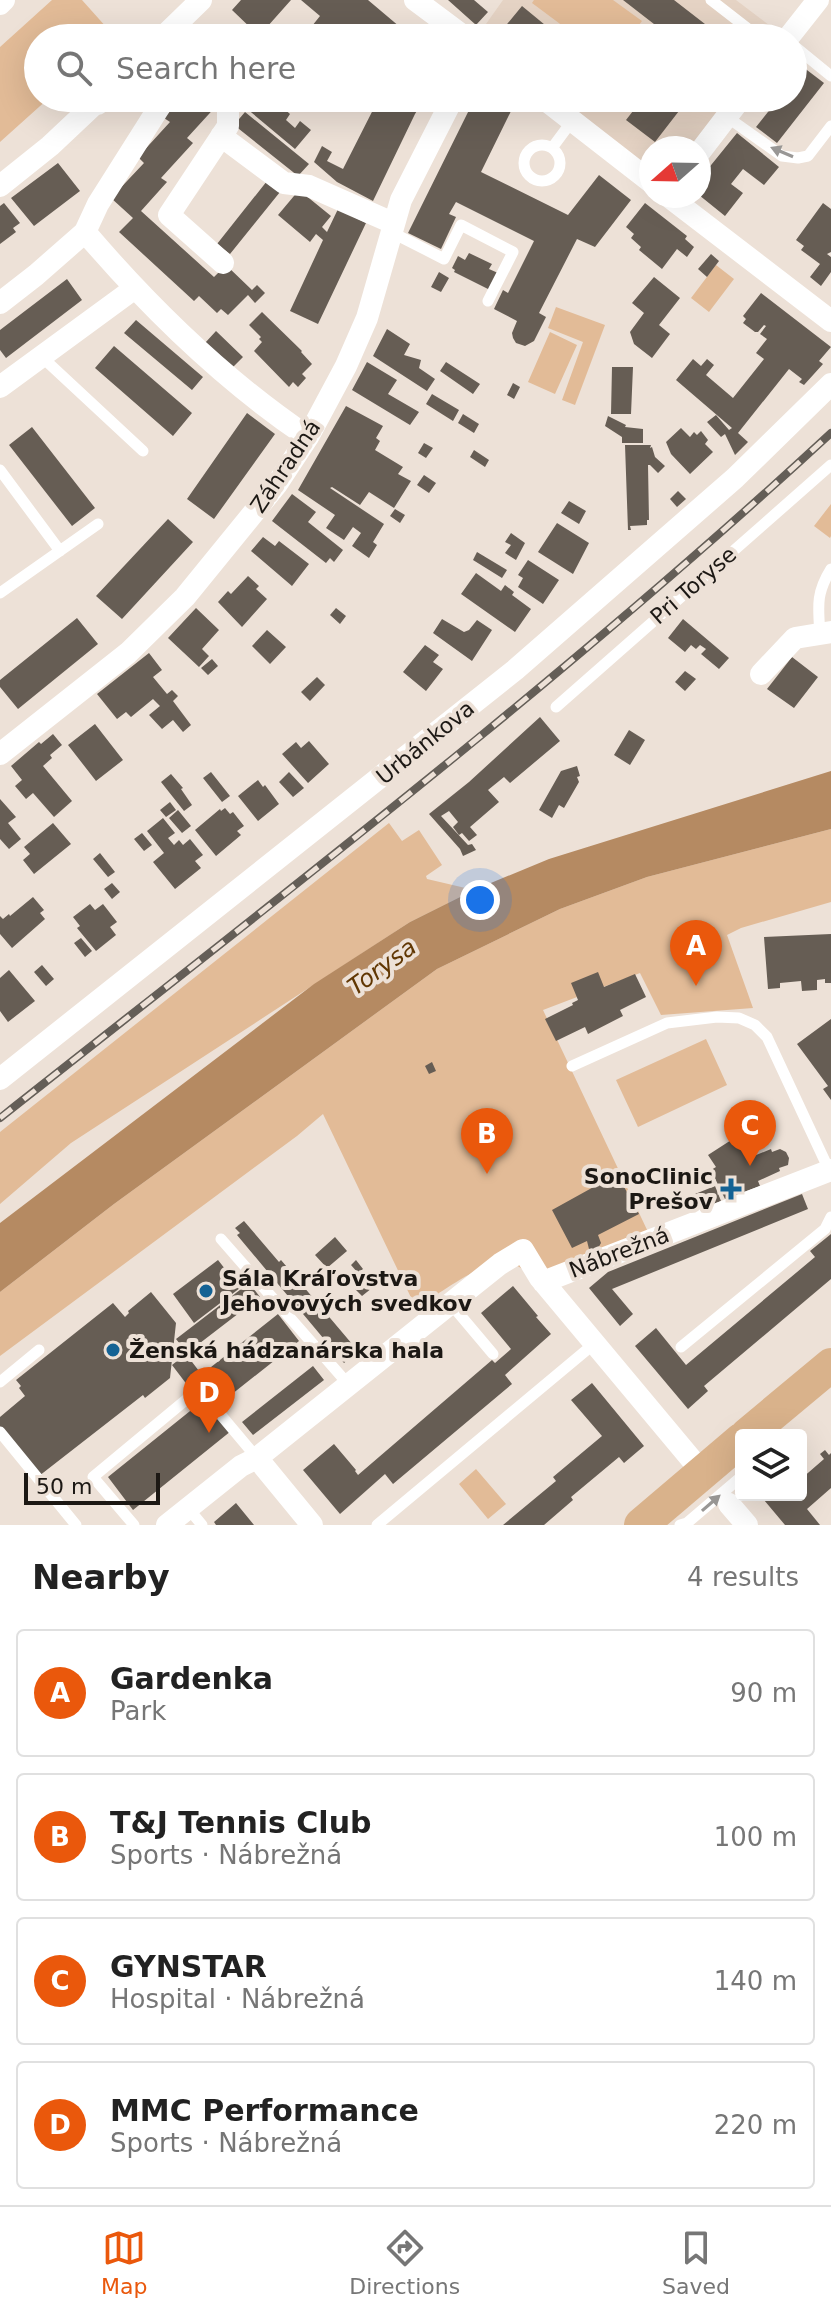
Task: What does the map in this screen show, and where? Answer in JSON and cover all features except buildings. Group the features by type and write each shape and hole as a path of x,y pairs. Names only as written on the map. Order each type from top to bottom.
{"main road":[{"path":"756,1429 796,1401 831,1365"},
{"path":"641,1525 735,1445"}],"street":[{"path":"176,24 201,0"},
{"path":"415,0 447,24"},
{"path":"799,24 818,0"},
{"path":"0,186 86,112"},
{"path":"0,303 85,232 111,182 156,112"},
{"path":"223,263 169,215 228,126 229,112"},
{"name":"Záhradná","path":"0,754 128,653 185,597 277,484 308,437 346,366 367,318 401,200 446,112"},
{"path":"561,112 639,173"},
{"path":"711,138 731,112"},
{"path":"221,136 284,183 309,186 392,227"},
{"path":"684,208 831,321"},
{"path":"85,232 135,288 245,390 308,437"},
{"path":"0,387 135,288"},
{"name":"Urbánkova","path":"0,1079 515,670 735,478 831,384"},
{"path":"761,674 795,638 825,633"},
{"name":"Nábrežná","path":"543,1282 831,1172"},
{"name":"Nábrežná","path":"167,1525 195,1516 241,1466 257,1458 449,1303 523,1250 543,1282 702,1472"},
{"path":"257,1458 312,1525"},
{"path":"729,1504 747,1525"}],"lane":[{"path":"187,24 201,0"},
{"path":"711,0 742,24"},
{"path":"807,56 831,76"},
{"path":"75,123 93,112"},
{"path":"727,117 782,156 798,158 808,156 831,126"},
{"path":"552,148 572,121"},
{"path":"392,227 444,259 461,225 513,252 488,301"},
{"path":"43,358 143,451"},
{"name":"Pri Toryse","path":"556,707 831,465"},
{"path":"0,470 60,551"},
{"path":"0,593 98,524"},
{"path":"825,633 817,599 821,584 831,569"},
{"name":"Nábrežná","path":"572,1066 667,1023 717,1017 739,1018 755,1025 767,1037 831,1172"},
{"path":"681,1347 825,1229 831,1217"},
{"path":"221,1239 348,1384"},
{"path":"449,1303 493,1354"},
{"path":"377,1525 595,1343"},
{"path":"0,1382 39,1350"},
{"path":"134,1525 93,1477 199,1389 257,1458"},
{"path":"0,1432 76,1525"},
{"path":"680,1525 687,1523 735,1482"}],"shaded area":[{"path":"52,0 82,0 103,24 25,24"},
{"path":"503,0 736,0 768,24 486,24"},
{"path":"534,0 613,0 642,21 640,24 560,24 532,3"},
{"path":"24,25 24,112 33,112 0,142 0,47"},
{"path":"568,112 719,112 700,136 639,136 639,167"},
{"path":"716,265 734,279 709,312 691,298"},
{"path":"556,307 605,325 575,405 562,400 583,342 548,328"},
{"path":"550,332 577,345 555,394 528,382"},
{"path":"831,504 831,536 830,538 814,526"},
{"path":"389,823 402,841 419,830 442,865 426,876 427,879 474,890 410,922 71,1143 0,1204 0,1132"},
{"path":"831,829 831,902 741,928 727,935 753,1008 661,1015 640,973 543,1010 649,1234 531,1276 511,1263 494,1263 471,1273 416,1308 323,1114 0,1356 0,1292 114,1204 437,969 560,909 647,877"},
{"path":"706,1039 727,1085 638,1127 616,1080"},
{"path":"476,1469 506,1504 488,1519 459,1484"}],"water":[{"name":"Torysa","path":"831,771 831,829 647,877 560,909 437,969 114,1204 0,1292 0,1223 314,984 410,922 474,890 549,859"}],"railway":[{"path":"0,1118 317,868 526,698 629,612 831,433"}],"place":[{"name":"Gardenka","path":"696,986"},
{"name":"GYNSTAR","path":"750,1166"},
{"name":"T&J Tennis Club","path":"487,1174"},
{"name":"SonoClinic Prešov","path":"731,1189"},
{"name":"Sála Kráľovstva Jehovových svedkov","path":"206,1291"},
{"name":"Ženská hádzanárska hala","path":"113,1350"},
{"name":"MMC Performance","path":"209,1433"}]}
